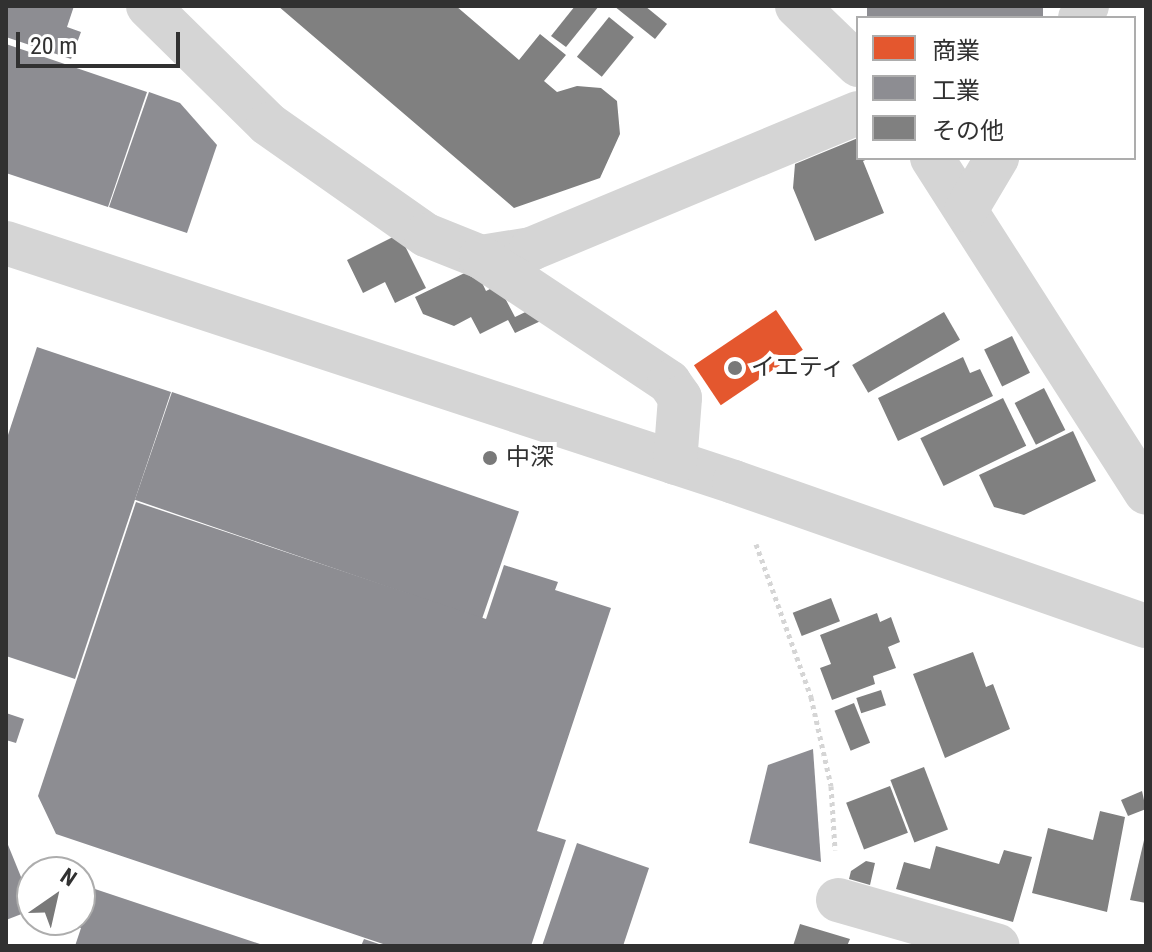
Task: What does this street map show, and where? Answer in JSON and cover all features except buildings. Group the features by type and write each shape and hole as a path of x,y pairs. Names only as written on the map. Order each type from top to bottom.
{"street":[{"path":"148,6 268,124 426,235 481,257 669,382 680,398 675,463"},
{"path":"797,6 856,63"},
{"path":"481,257 531,249 856,114"},
{"path":"933,160 1146,492"},
{"path":"966,210 996,160"},
{"path":"6,243 734,482 1146,626"},
{"path":"838,900 998,946"}],"path":[{"path":"734,482 811,697 831,786 838,900"}],"place":[{"name":"イエティ","path":"735,368"},
{"name":"中深","path":"490,458"}]}
